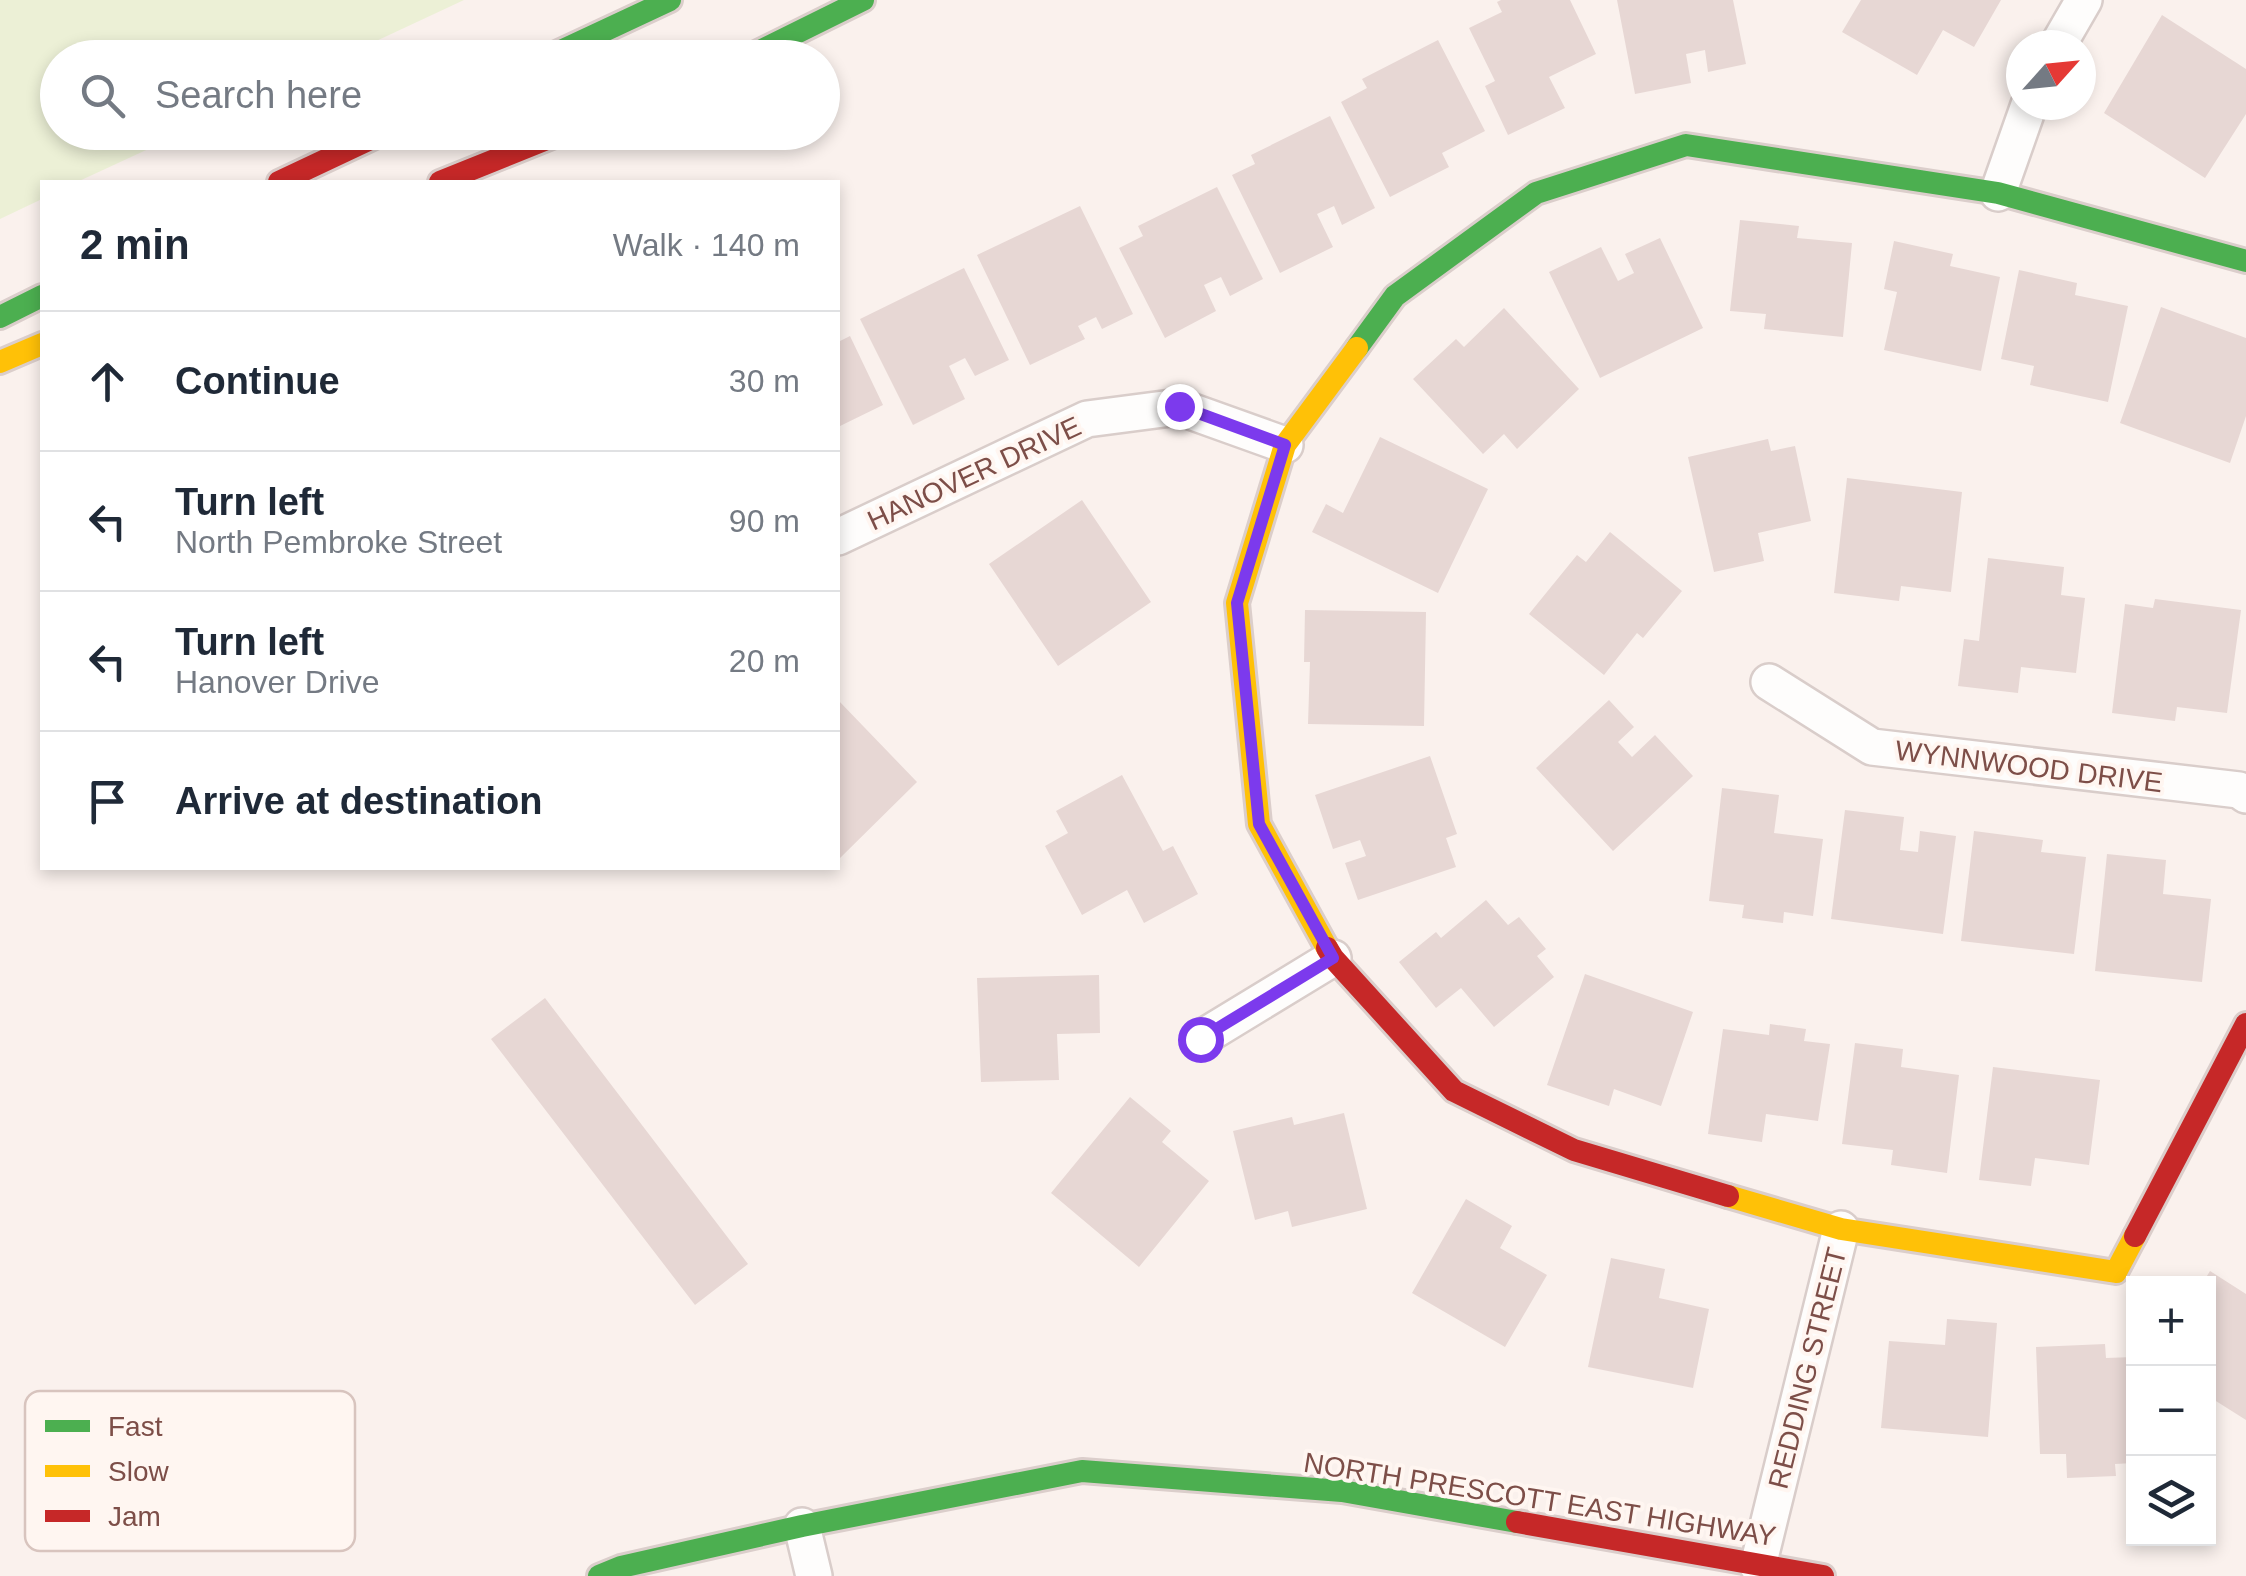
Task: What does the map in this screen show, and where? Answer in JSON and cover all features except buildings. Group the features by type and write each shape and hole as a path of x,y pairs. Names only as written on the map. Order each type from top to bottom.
{"street":[{"path":"584,40 670,0"},
{"path":"782,40 863,0"},
{"path":"2067,30 2084,0"},
{"path":"1998,193 2023,120"},
{"path":"2246,261 1998,193 1686,145 1536,193 1395,296 1285,445 1237,603 1259,824 1333,958 1454,1091 1574,1150 1841,1229 2116,1272 2246,1024"},
{"path":"283,180 347,150"},
{"path":"445,180 519,150"},
{"path":"0,317 40,297"},
{"path":"0,362 40,345"},
{"name":"HANOVER DRIVE","path":"840,536 1087,418 1179,406 1285,445"},
{"name":"WYNNWOOD DRIVE","path":"1769,682 1872,748 2238,790 2246,795"},
{"path":"1200,1039 1333,958"},
{"name":"REDDING STREET","path":"1758,1566 1841,1229"},
{"name":"NORTH PRESCOTT EAST HIGHWAY","path":"600,1576 621,1566 802,1526 1082,1472 1342,1492 1823,1576"},
{"path":"802,1526 814,1576"}],"green space":[{"path":"0,0 464,0 378,40 40,40 40,150 146,150 81,180 40,180 40,200 0,219"}],"traffic: fast":[{"path":"584,40 670,0"},
{"path":"782,40 863,0"},
{"path":"1357,348 1395,296 1536,193 1686,145 1998,193 2246,261"},
{"path":"0,317 40,297"},
{"path":"599,1576 621,1567 802,1526 1082,1471 1342,1491 1517,1522"}],"traffic: slow":[{"path":"0,362 40,345"},
{"path":"1327,948 1259,824 1237,603 1285,445 1357,348"},
{"path":"1728,1196 1841,1229 2116,1272 2135,1236"}],"traffic: jam":[{"path":"283,180 347,150"},
{"path":"445,180 519,150"},
{"path":"1327,948 1454,1091 1574,1150 1728,1196"},
{"path":"2135,1236 2246,1024"},
{"path":"1517,1522 1823,1576"}],"route":[{"path":"1179,406 1285,445 1237,603 1259,824 1333,958 1200,1039"}]}
